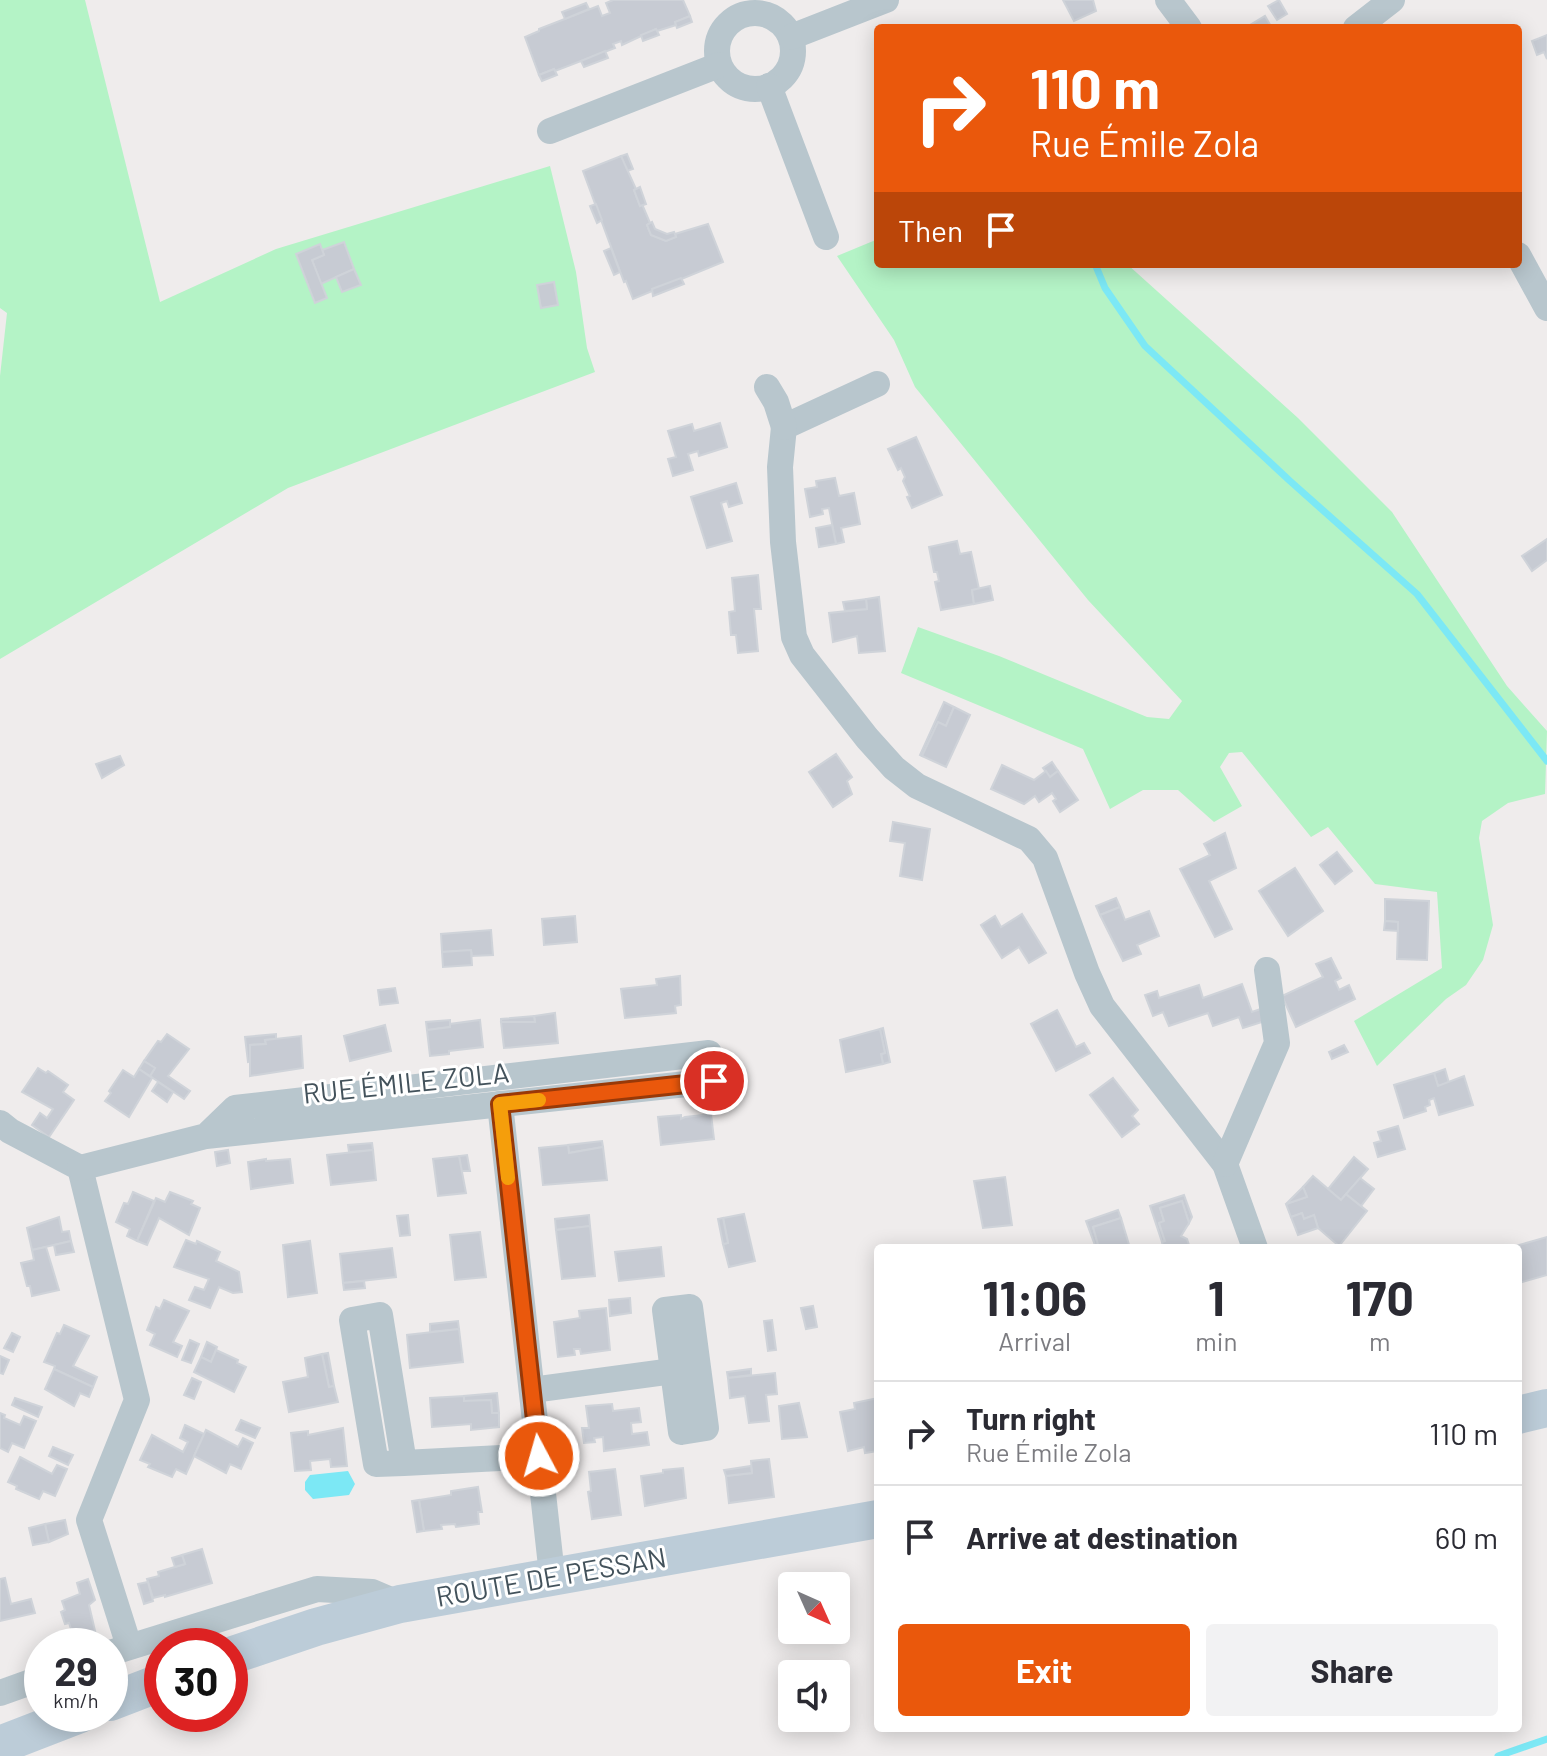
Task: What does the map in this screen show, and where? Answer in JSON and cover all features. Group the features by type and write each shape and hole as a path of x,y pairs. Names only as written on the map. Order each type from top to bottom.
{"main road":[{"path":"1522,1414 1547,1408"},
{"name":"ROUTE DE PESSAN","path":"248,1650 400,1604 874,1520"},
{"path":"2,1738 24,1731"}],"street":[{"path":"791,37 886,0"},
{"path":"1168,0 1186,24"},
{"path":"1361,24 1392,0"},
{"path":"740,8 771,16 783,24 791,37 793,51 790,66 781,78 769,86 754,89 739,86 727,77 719,65 717,50 720,35 740,8"},
{"path":"550,131 719,65"},
{"path":"769,86 826,237"},
{"path":"1522,262 1547,308"},
{"path":"784,427 877,384"},
{"path":"767,387 776,402 784,427 780,467 783,542 794,637 802,655 894,768 917,786 1029,839 1039,849 1102,1006 1225,1164 1254,1244"},
{"path":"1225,1164 1277,1043 1267,970"},
{"name":"RUE ÉMILE ZOLA","path":"80,1168 206,1136 714,1081 709,1053 235,1108 206,1136"},
{"path":"500,1104 552,1575"},
{"path":"0,1123 80,1168 137,1400 89,1520 114,1628"},
{"path":"404,1463 380,1315 352,1320 376,1464 404,1463 539,1456"},
{"path":"532,1390 685,1370"},
{"path":"128,1647 317,1589 372,1592 400,1604"},
{"path":"0,1693 24,1684"}],"green space":[{"path":"0,0 85,0 160,302 276,249 550,166 576,272 587,348 595,372 288,488 0,659 0,376 7,313 0,308"},
{"path":"874,241 874,268 1131,268 1298,418 1392,512 1507,686 1547,731 1545,794 1508,803 1482,821 1479,838 1493,925 1483,960 1466,985 1446,999 1377,1066 1354,1021 1442,968 1437,892 1375,884 1328,827 1311,837 1242,752 1229,753 1220,767 1242,806 1214,822 1178,790 1143,790 1110,809 1083,749 901,673 918,627 999,656 1147,717 1169,719 1182,701 1088,600 915,387 894,340 837,256"}],"water":[{"path":"348,1471 355,1484 349,1495 313,1499 305,1490 305,1482 310,1475"}],"building":[{"path":"613,0 683,0 690,16 675,22 676,25 656,29 622,45 621,41 613,44 615,48 539,75 525,37 598,6 602,16 610,13 606,3"},
{"path":"1063,0 1093,0 1096,11 1074,21"},
{"path":"1279,0 1287,14 1277,20 1268,6"},
{"path":"586,3 589,9 565,19 562,12"},
{"path":"690,16 692,22 677,28 675,22"},
{"path":"1265,16 1270,24 1252,24"},
{"path":"656,29 659,35 643,41 641,35"},
{"path":"1547,35 1547,59 1544,52 1537,55 1532,41"},
{"path":"605,51 608,58 584,67 581,61"},
{"path":"554,69 557,75 542,81 539,75"},
{"path":"627,154 633,169 627,171 621,156"},
{"path":"621,156 640,206 642,204 650,223 647,225 651,235 666,241 676,237 675,234 708,224 723,262 633,299 583,171"},
{"path":"640,187 646,204 640,206 634,190"},
{"path":"596,204 602,220 597,223 590,206"},
{"path":"652,222 655,229 667,234 674,232 676,237 666,241 651,235 647,225"},
{"path":"344,242 354,269 321,284 312,260 324,255 322,250"},
{"path":"320,244 324,255 312,260 327,298 315,303 296,254"},
{"path":"611,248 620,272 614,275 604,251"},
{"path":"354,269 361,285 342,292 336,277"},
{"path":"681,278 684,284 653,296 652,289"},
{"path":"554,282 558,305 541,308 537,285"},
{"path":"720,423 727,447 699,456 698,451 688,454 693,470 673,476 668,459 676,457 668,431 692,424 694,431"},
{"path":"916,437 942,495 912,508 903,481 905,477 888,449"},
{"path":"835,478 839,496 854,493 860,524 841,528 844,542 836,544 829,508 822,509 823,514 810,517 805,489 817,487 816,481"},
{"path":"736,483 742,503 729,507 727,501 721,503 732,541 707,548 691,497"},
{"path":"832,525 836,544 819,547 816,528"},
{"path":"1547,539 1547,560 1532,571 1522,556"},
{"path":"957,541 960,554 971,552 979,589 972,590 974,604 941,610 935,582 939,581 929,547"},
{"path":"758,575 761,609 754,609 758,651 738,653 736,635 731,635 729,612 735,611 732,578"},
{"path":"990,586 993,600 974,604 972,590"},
{"path":"879,597 885,651 859,653 857,636 833,642 829,613 867,609 866,599"},
{"path":"866,599 867,609 845,611 843,602"},
{"path":"944,702 954,707 946,726 938,722 922,756 920,755"},
{"path":"954,707 970,715 946,767 922,756 938,722 946,726"},
{"path":"836,754 852,777 847,781 852,794 833,807 809,772"},
{"path":"120,756 124,765 102,778 96,764"},
{"path":"1052,762 1058,771 1050,777 1043,768"},
{"path":"1002,765 1034,780 1046,771 1050,777 1058,771 1078,800 1060,812 1052,793 1039,802 1035,796 1024,804 991,789"},
{"path":"893,822 930,829 922,880 900,876 905,843 890,841"},
{"path":"1225,833 1236,868 1209,881 1232,929 1215,937 1180,869 1210,855 1204,844"},
{"path":"1337,852 1352,871 1335,884 1320,865"},
{"path":"1295,868 1323,911 1288,936 1259,891"},
{"path":"1116,898 1120,907 1100,915 1096,906"},
{"path":"1385,899 1429,901 1427,960 1397,959 1398,922 1385,921"},
{"path":"1120,907 1125,920 1149,911 1159,936 1137,945 1141,954 1123,961 1100,915"},
{"path":"1022,914 1046,953 1029,963 1019,947 1002,958 981,925 995,916 1001,927"},
{"path":"575,916 577,942 544,945 542,919"},
{"path":"1385,921 1398,922 1398,931 1384,930"},
{"path":"491,930 493,955 472,956 471,950 442,952 441,934"},
{"path":"471,950 472,965 443,967 442,952"},
{"path":"1331,958 1341,978 1335,981 1339,990 1349,985 1355,999 1296,1027 1282,996 1323,977 1316,964"},
{"path":"680,976 681,1005 675,1006 676,1013 625,1018 621,989 657,985 656,979"},
{"path":"1242,984 1252,1012 1266,1007 1262,1022 1243,1028 1239,1017 1213,1026 1208,1013 1169,1026 1163,1012 1153,1016 1145,995 1157,991 1159,998 1199,985 1203,998"},
{"path":"395,988 398,1003 380,1005 378,990"},
{"path":"1057,1010 1076,1047 1084,1043 1090,1053 1056,1071 1031,1024"},
{"path":"555,1013 558,1043 504,1048 501,1022 535,1022 534,1016"},
{"path":"534,1016 535,1022 501,1022 501,1019"},
{"path":"450,1020 450,1027 427,1030 426,1022"},
{"path":"480,1020 483,1047 430,1056 427,1030"},
{"path":"385,1025 391,1051 350,1061 344,1036"},
{"path":"883,1028 890,1062 883,1064 881,1054 885,1053 880,1029"},
{"path":"880,1029 885,1053 881,1054 883,1064 846,1072 840,1040"},
{"path":"167,1034 189,1049 168,1076 190,1091 184,1099 150,1076 155,1068 144,1061"},
{"path":"276,1034 276,1039 265,1040 266,1044 250,1045 252,1061 248,1062 245,1037"},
{"path":"301,1036 303,1068 250,1076 250,1045"},
{"path":"1344,1045 1348,1052 1332,1059 1329,1052"},
{"path":"144,1061 155,1068 150,1076 139,1069"},
{"path":"38,1068 68,1085 63,1092 74,1100 49,1137 32,1125 40,1113 47,1118 53,1109 22,1092"},
{"path":"139,1069 152,1078 129,1117 105,1101 123,1070 134,1077"},
{"path":"1445,1069 1449,1083 1438,1086 1434,1073"},
{"path":"1434,1073 1438,1086 1464,1076 1473,1105 1439,1115 1434,1098 1429,1100 1426,1111 1404,1118 1394,1085"},
{"path":"1113,1078 1138,1110 1132,1116 1139,1124 1122,1137 1090,1095"},
{"path":"158,1082 173,1092 167,1102 152,1091"},
{"path":"711,1114 714,1139 661,1145 658,1117 681,1115 681,1119"},
{"path":"1398,1126 1405,1149 1378,1157 1374,1143 1381,1141 1378,1132"},
{"path":"602,1141 603,1147 569,1153 568,1145"},
{"path":"372,1143 373,1150 349,1152 348,1145"},
{"path":"568,1145 569,1153 603,1147 607,1180 543,1185 539,1148"},
{"path":"228,1150 230,1163 217,1166 215,1152"},
{"path":"373,1150 376,1180 331,1185 327,1155"},
{"path":"467,1155 470,1171 461,1171 459,1156"},
{"path":"459,1156 466,1193 438,1196 433,1159"},
{"path":"1354,1157 1368,1169 1341,1200 1328,1189"},
{"path":"290,1159 293,1183 251,1189 248,1162"},
{"path":"1313,1176 1341,1200 1346,1194 1367,1211 1341,1244 1337,1244 1318,1228 1314,1215 1304,1219 1302,1213 1291,1217 1286,1204 1307,1197 1303,1187"},
{"path":"1005,1177 1012,1225 983,1228 974,1181"},
{"path":"1360,1178 1374,1189 1361,1206 1346,1194"},
{"path":"1303,1187 1307,1197 1286,1204"},
{"path":"133,1192 154,1201 137,1241 127,1236 130,1229 116,1222 124,1203 128,1204"},
{"path":"170,1192 193,1201 191,1204 200,1208 189,1235 159,1218 147,1245 137,1241 156,1198 165,1202"},
{"path":"1184,1195 1192,1217 1189,1223 1182,1201 1160,1208 1164,1221 1159,1223 1165,1241 1162,1242 1150,1206"},
{"path":"1182,1201 1189,1223 1181,1236 1189,1244 1162,1244 1165,1241 1159,1223 1164,1221 1160,1208"},
{"path":"1118,1210 1121,1218 1093,1227 1098,1244 1095,1244 1086,1221"},
{"path":"1302,1213 1304,1219 1314,1215 1318,1228 1298,1235 1291,1217"},
{"path":"744,1214 755,1261 729,1267 723,1244 728,1243 723,1218"},
{"path":"408,1215 410,1235 400,1236 397,1216"},
{"path":"589,1215 590,1226 556,1230 555,1219"},
{"path":"59,1217 62,1232 69,1231 71,1241 32,1250 27,1228"},
{"path":"723,1218 728,1243 723,1244 718,1219"},
{"path":"1121,1218 1129,1244 1098,1244 1093,1227"},
{"path":"590,1226 595,1276 562,1279 556,1230"},
{"path":"480,1232 486,1277 455,1280 450,1235"},
{"path":"1547,1237 1547,1275 1522,1282 1522,1244"},
{"path":"186,1240 196,1244 197,1241 220,1252 216,1261 239,1272 242,1292 233,1293 219,1287 210,1308 189,1300 195,1287 204,1290 209,1279 174,1267"},
{"path":"71,1241 74,1252 56,1255 54,1245"},
{"path":"310,1241 317,1293 288,1297 283,1245"},
{"path":"46,1247 59,1290 32,1296 21,1263 34,1260 32,1250"},
{"path":"661,1247 664,1276 619,1281 615,1252"},
{"path":"392,1248 396,1277 343,1283 340,1254"},
{"path":"364,1281 365,1288 344,1290 343,1283"},
{"path":"630,1298 631,1313 610,1316 609,1300"},
{"path":"164,1300 189,1311 173,1342 182,1346 177,1357 150,1345 155,1334 147,1330 156,1307 160,1309"},
{"path":"813,1306 817,1327 806,1329 801,1308"},
{"path":"606,1308 610,1350 581,1354 580,1349 574,1349 575,1355 558,1357 554,1322 580,1318 579,1311"},
{"path":"772,1320 776,1350 768,1351 764,1321"},
{"path":"458,1321 459,1329 430,1332 430,1324"},
{"path":"64,1325 89,1336 73,1366 97,1377 93,1387 44,1362"},
{"path":"459,1329 463,1362 410,1368 407,1335"},
{"path":"12,1333 20,1337 13,1352 4,1348"},
{"path":"190,1340 199,1344 191,1363 182,1360"},
{"path":"207,1342 217,1347 211,1362 201,1357"},
{"path":"216,1350 246,1367 234,1392 194,1372 201,1357 211,1362"},
{"path":"328,1353 334,1386 329,1387 322,1354"},
{"path":"322,1354 329,1387 334,1386 338,1402 289,1412 283,1382 308,1377 305,1358"},
{"path":"0,1356 9,1360 3,1374 0,1373"},
{"path":"54,1369 93,1387 89,1397 80,1393 74,1406 45,1389"},
{"path":"751,1369 751,1375 728,1378 727,1372"},
{"path":"775,1373 777,1394 766,1395 769,1421 749,1423 745,1396 730,1398 728,1378"},
{"path":"192,1378 201,1382 194,1399 184,1395"},
{"path":"497,1393 499,1413 492,1413 491,1400 464,1401 464,1396"},
{"path":"464,1396 464,1401 491,1400 492,1413 499,1413 499,1427 471,1430 471,1424 432,1427 430,1398"},
{"path":"15,1398 42,1407 38,1417 12,1405"},
{"path":"874,1399 874,1452 865,1453 864,1447 848,1451 840,1412 855,1409 854,1403"},
{"path":"799,1403 807,1437 782,1439 779,1406"},
{"path":"612,1404 613,1411 639,1408 641,1422 631,1423 632,1434 647,1432 649,1445 604,1451 603,1437 584,1443 582,1428 589,1428 586,1406"},
{"path":"0,1413 20,1425 24,1416 36,1421 24,1448 12,1443 8,1452 0,1448"},
{"path":"241,1420 260,1428 255,1438 236,1430"},
{"path":"185,1425 204,1434 186,1474 176,1469 172,1477 148,1467 150,1464 140,1460 152,1435 183,1452 188,1442 180,1438"},
{"path":"343,1428 347,1466 331,1467 330,1459 310,1461 311,1470 295,1471 291,1433 308,1431 308,1435"},
{"path":"206,1430 238,1447 243,1438 253,1443 241,1469 230,1464 226,1473 194,1456"},
{"path":"53,1447 73,1455 68,1465 49,1456"},
{"path":"20,1457 52,1474 57,1465 67,1469 55,1496 43,1491 39,1499 8,1482"},
{"path":"769,1459 774,1497 729,1503 726,1476 752,1473 751,1461"},
{"path":"751,1466 752,1473 726,1476 724,1470"},
{"path":"683,1468 686,1498 645,1506 641,1476"},
{"path":"615,1469 621,1515 592,1519 589,1472"},
{"path":"478,1487 482,1512 478,1512 479,1524 441,1525 442,1529 424,1531 419,1500"},
{"path":"419,1500 424,1531 417,1532 412,1501"},
{"path":"65,1520 68,1534 49,1542 45,1524"},
{"path":"45,1524 49,1542 33,1545 29,1528"},
{"path":"202,1549 212,1583 153,1598 147,1579 159,1576 158,1572 185,1564 182,1555"},
{"path":"182,1555 185,1564 175,1567 172,1558"},
{"path":"5,1578 11,1604 31,1599 35,1613 0,1621 0,1579"},
{"path":"88,1579 95,1600 89,1605 94,1628 71,1628 69,1623 65,1624 61,1612 65,1610 62,1601 80,1594 77,1583"},
{"path":"148,1582 153,1601 144,1604 138,1584"}],"waterway":[{"path":"1097,268 1105,288 1145,346 1417,594 1547,761"},
{"path":"1498,1756 1547,1739"}],"slow traffic":[{"path":"508,1178 500,1104 539,1100"}],"route":[{"path":"539,1456 500,1104 714,1081"}]}
